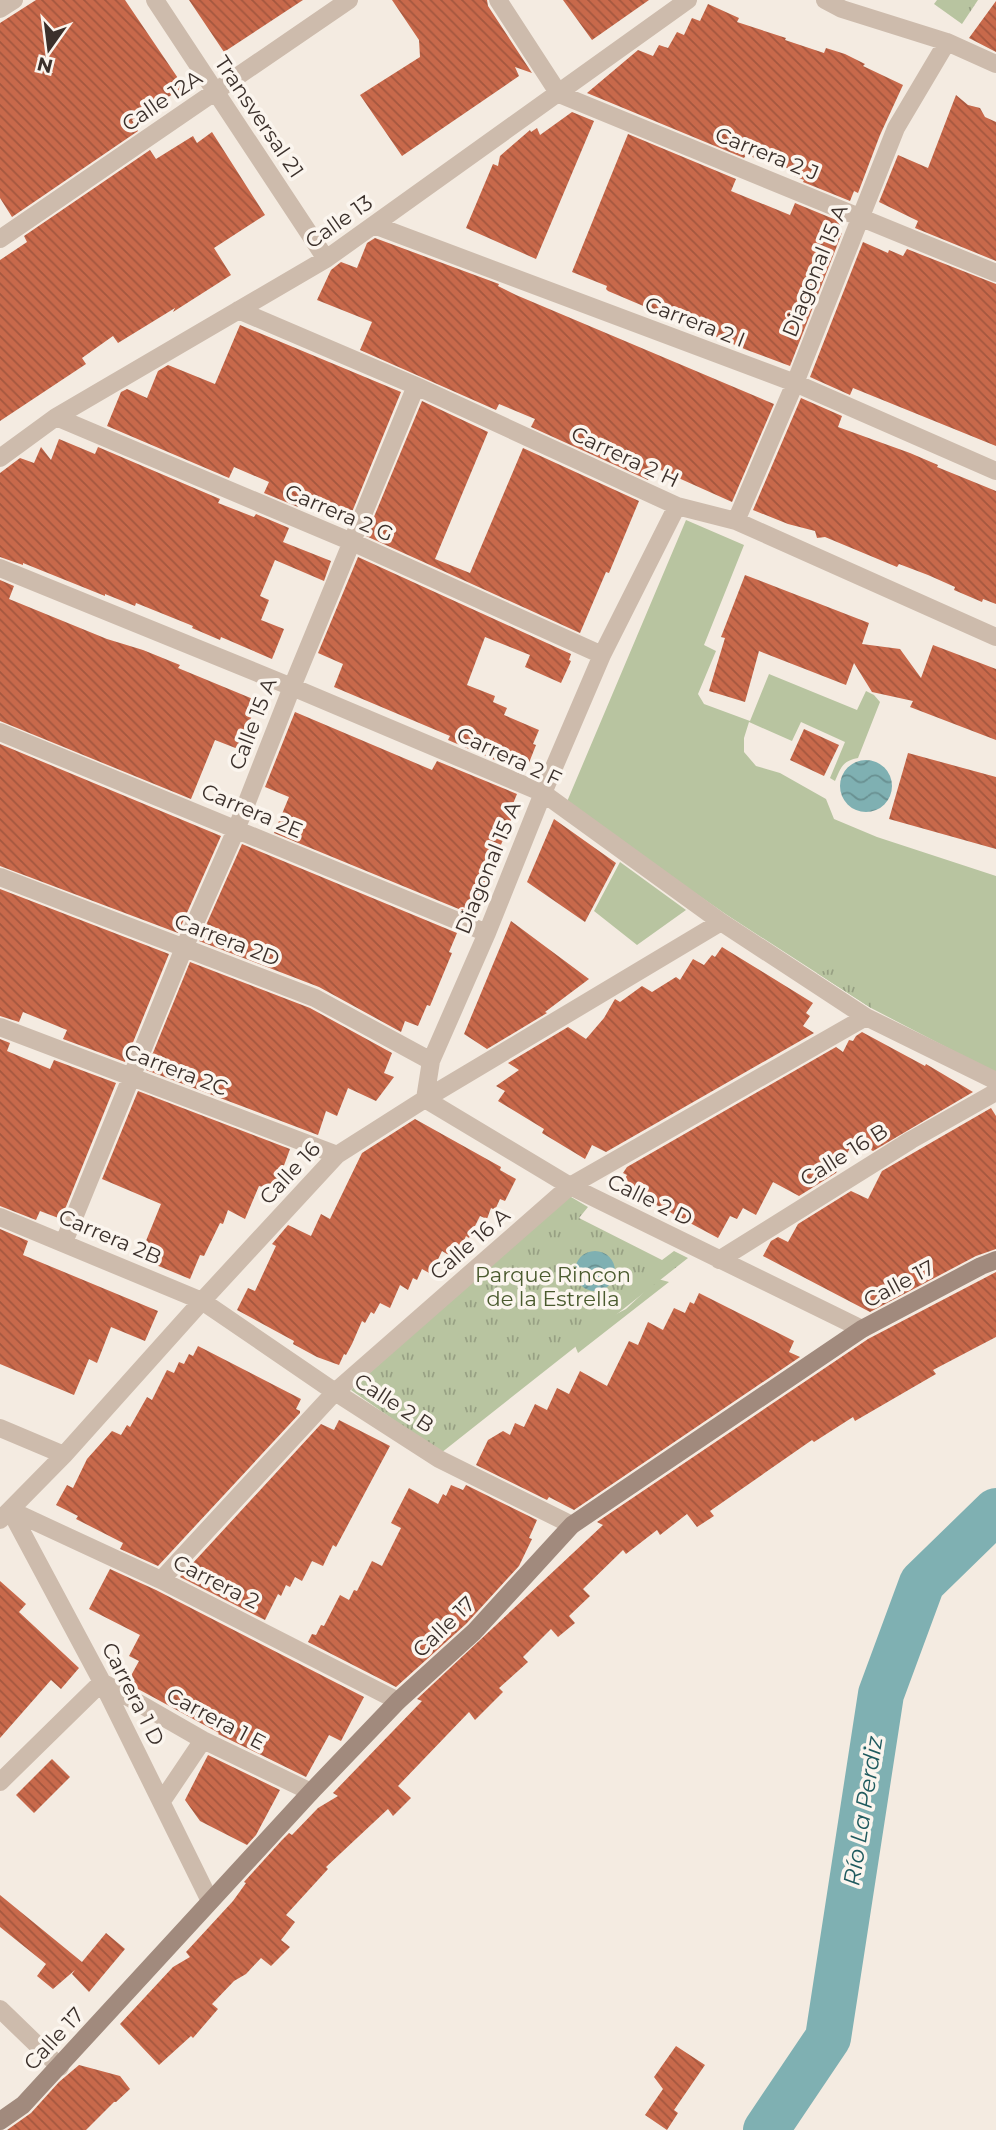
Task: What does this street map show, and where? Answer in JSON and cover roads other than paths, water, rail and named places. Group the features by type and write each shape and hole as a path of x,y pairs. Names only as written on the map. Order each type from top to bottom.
{"main road":[{"name":"Calle 17","path":"0,2121 23,2105 60,2067 311,1792 398,1701 474,1632 572,1525 862,1329 996,1260"}],"street":[{"name":"Transversal 21","path":"155,0 326,260"},
{"name":"Calle 12A","path":"0,239 349,0"},
{"path":"498,0 559,93"},
{"name":"Calle 13","path":"0,458 56,416 326,260 688,0"},
{"path":"825,0 842,9 947,42 996,64"},
{"name":"Diagonal 15 A","path":"736,521 795,383 896,128 947,42"},
{"name":"Carrera 2 J","path":"559,93 996,273"},
{"name":"Carrera 2 I","path":"374,225 795,383 996,471"},
{"name":"Carrera 2 H","path":"239,310 416,386 677,506 736,521 996,637"},
{"name":"Calle 15 A","path":"64,1242 184,948 236,830 416,386"},
{"name":"Carrera 2 G","path":"56,416 352,542 602,655"},
{"name":"Diagonal 15 A","path":"425,1099 431,1061 487,933 543,793 602,655 677,506"},
{"name":"Carrera 2 F","path":"0,568 543,793 721,922 866,1017 996,1082"},
{"name":"Carrera 2E","path":"0,732 487,933"},
{"name":"Carrera 2D","path":"0,877 315,998 431,1061"},
{"name":"Calle 16","path":"5,1515 64,1455 337,1155 425,1099 721,922"},
{"name":"Calle 16 A","path":"162,1580 335,1392 570,1186 866,1017"},
{"name":"Carrera 2C","path":"0,1027 337,1155"},
{"name":"Calle 16 B","path":"719,1260 911,1140 996,1092"},
{"name":"Calle 2 D","path":"425,1099 570,1186 862,1329"},
{"name":"Carrera 2B","path":"0,1217 202,1301"},
{"name":"Calle 2 B","path":"202,1301 439,1459 572,1525"},
{"path":"0,1428 64,1455"},
{"name":"Carrera 2","path":"5,1515 162,1580 398,1701"},
{"name":"Carrera 1 D","path":"5,1515 102,1682 210,1901"},
{"path":"0,1782 102,1682"},
{"name":"Carrera 1 E","path":"102,1682 203,1740 311,1792"},
{"path":"162,1801 203,1740"},
{"path":"0,2009 60,2067"}],"water":[{"path":"866,760 876,762 884,768 890,776 890,796 884,804 876,810 866,812 856,810 848,804 842,796 840,786 842,776 848,768 856,762"},
{"path":"595,1251 603,1252 609,1257 614,1263 614,1279 609,1285 603,1290 595,1291 587,1290 581,1285 576,1279 575,1271 576,1263 581,1257 587,1252"}],"waterway":[{"name":"Río La Perdiz","path":"766,2130 828,2038 881,1694 922,1583 996,1511"}],"park label":[{"name":"Parque Rincon de la Estrella","path":"553,1287"}]}
